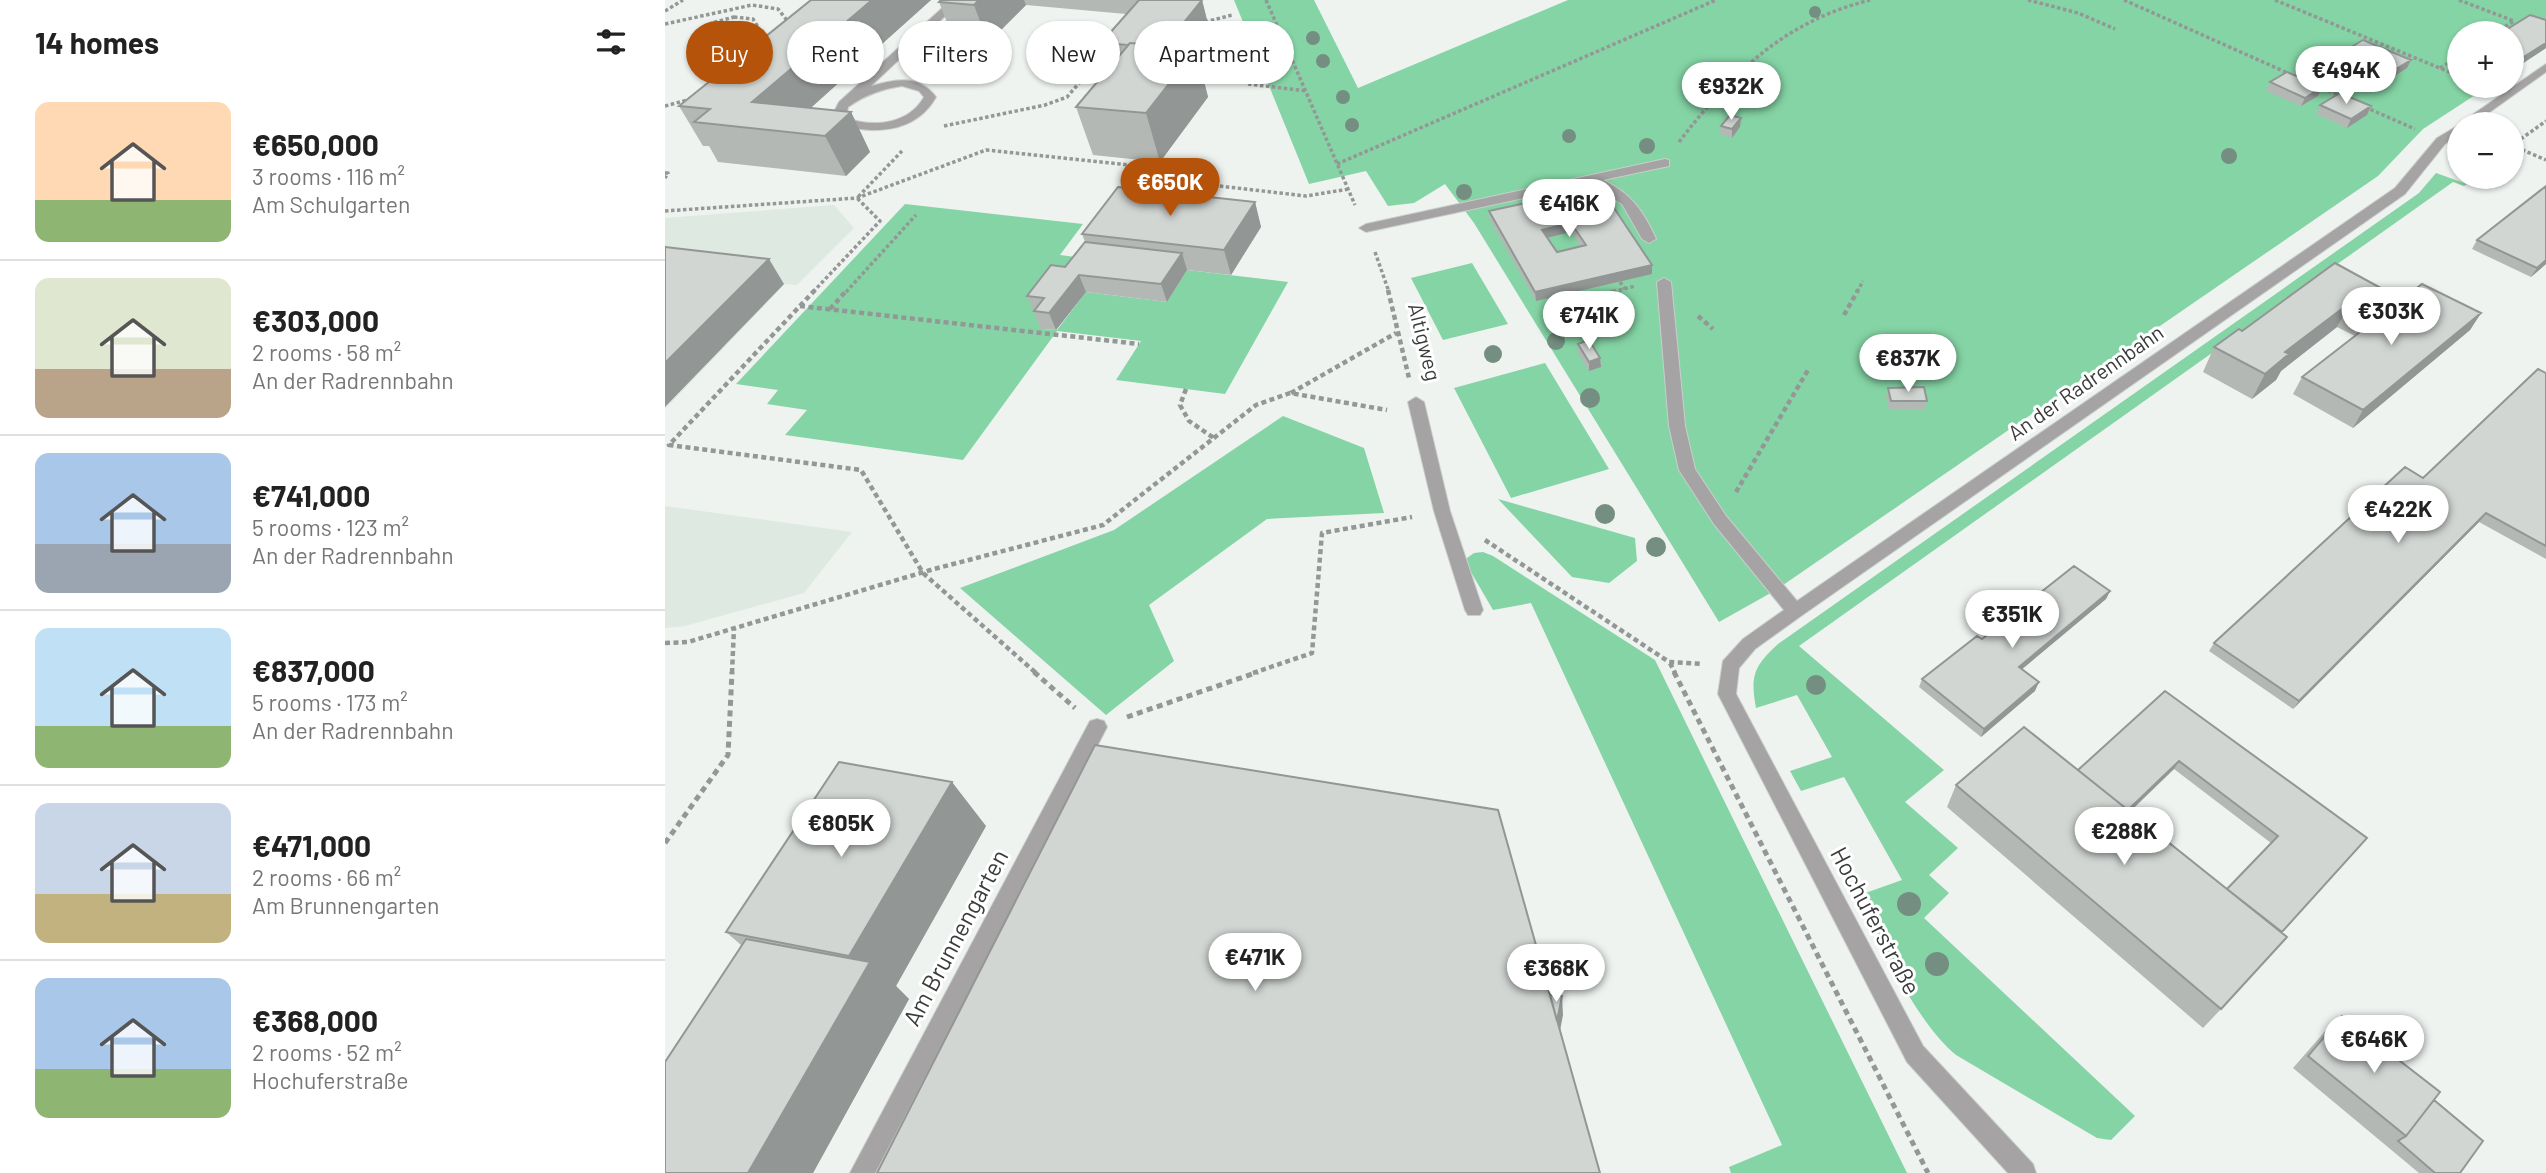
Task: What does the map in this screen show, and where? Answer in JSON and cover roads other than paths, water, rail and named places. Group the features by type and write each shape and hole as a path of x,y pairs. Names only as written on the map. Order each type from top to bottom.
{"street":[{"path":"843,105 853,97 883,85 917,86 928,92 930,97 927,107 906,127 851,125 841,120 839,114 843,105 957,0"},
{"path":"2482,112 2546,67"},
{"name":"An der Radrennbahn","path":"1730,666 1749,644 1794,611 2400,191 2447,137"},
{"path":"1366,228 1665,163"},
{"path":"1588,179 1614,189 1631,205 1649,239"},
{"path":"1664,282 1674,400 1687,470 1720,520 1794,611"},
{"path":"1418,409 1441,511 1473,610"},
{"name":"Hochuferstraße","path":"1730,666 1727,694 1915,1054 2024,1173"},
{"name":"Am Brunnengarten","path":"862,1173 1097,727"}]}
